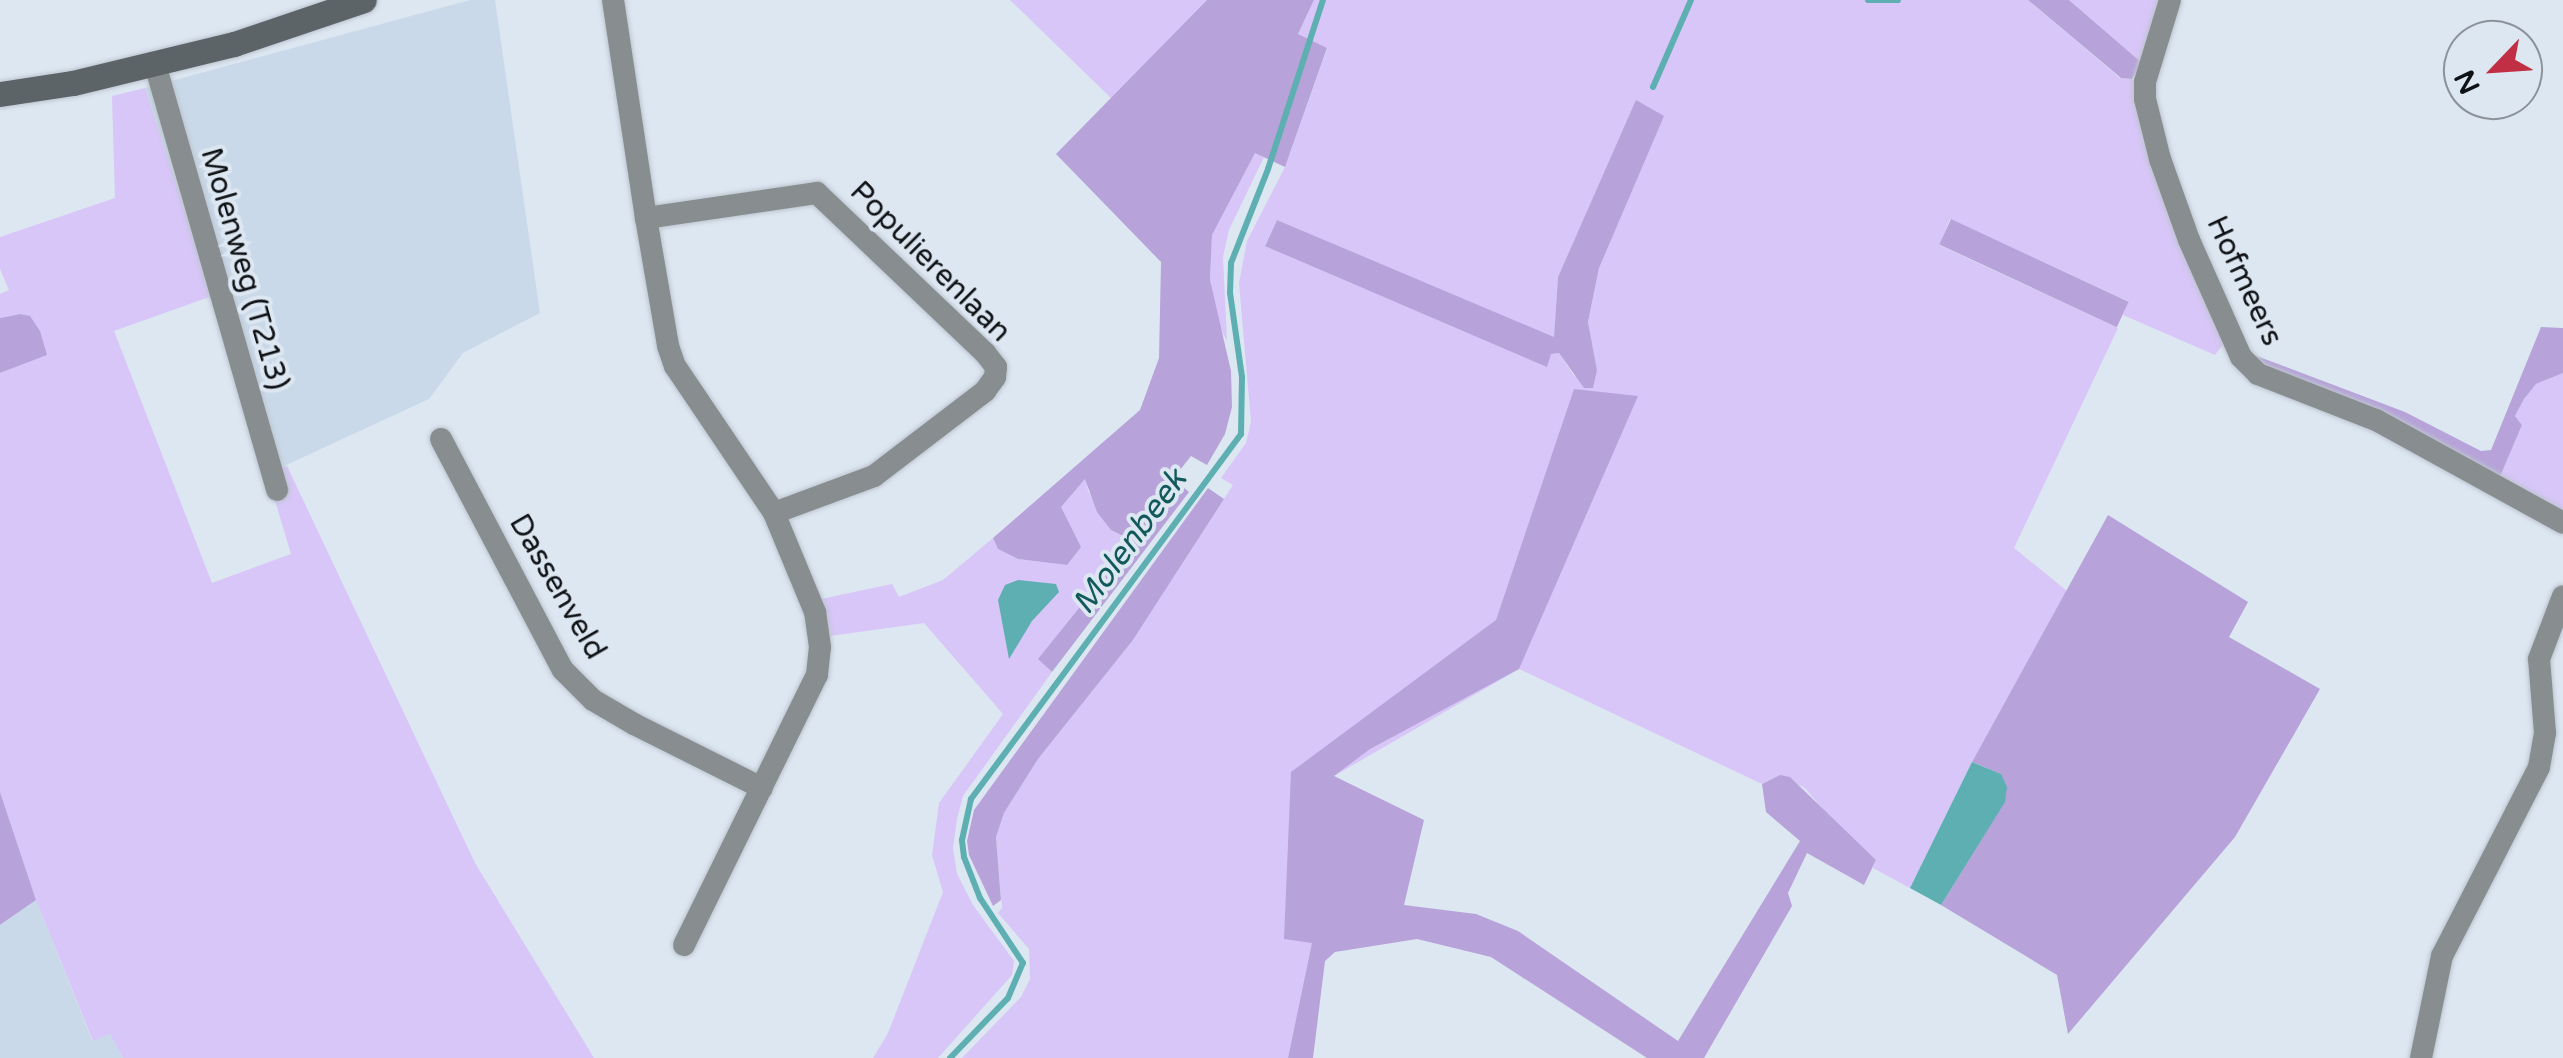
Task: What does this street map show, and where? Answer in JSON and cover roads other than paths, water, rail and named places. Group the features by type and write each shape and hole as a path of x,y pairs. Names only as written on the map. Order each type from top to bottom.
{"main road":[{"path":"0,94 154,64 305,10 364,0"}],"street":[{"path":"613,0 646,218 674,366 774,513 814,612 820,647 817,675 684,944"},
{"name":"Hofmeers","path":"2170,0 2145,82 2149,118 2189,240 2241,358 2258,374 2376,420 2563,523"},
{"name":"Molenweg (T213)","path":"154,64 278,490"},
{"name":"Populierenlaan","path":"646,218 817,193 996,367 995,377 985,391 874,476 774,513"},
{"name":"Dassenveld","path":"441,440 563,670 593,700 762,788"},
{"path":"2421,1058 2442,956 2523,806 2539,766 2545,733 2539,658 2563,596"}],"water":[{"path":"1018,580 1056,584 1059,592 1032,621 1009,659 998,600 1005,585"},
{"path":"1972,762 2001,774 2007,787 2005,802 1941,905 1910,888"}],"waterway":[{"name":"Molenbeek","path":"950,1058 1008,998 1023,963 980,898 964,857 962,840 971,799 1241,434 1242,377 1230,293 1231,263 1268,169 1323,0"},
{"path":"1653,87 1691,0"},
{"path":"1868,0 1898,0"}]}
